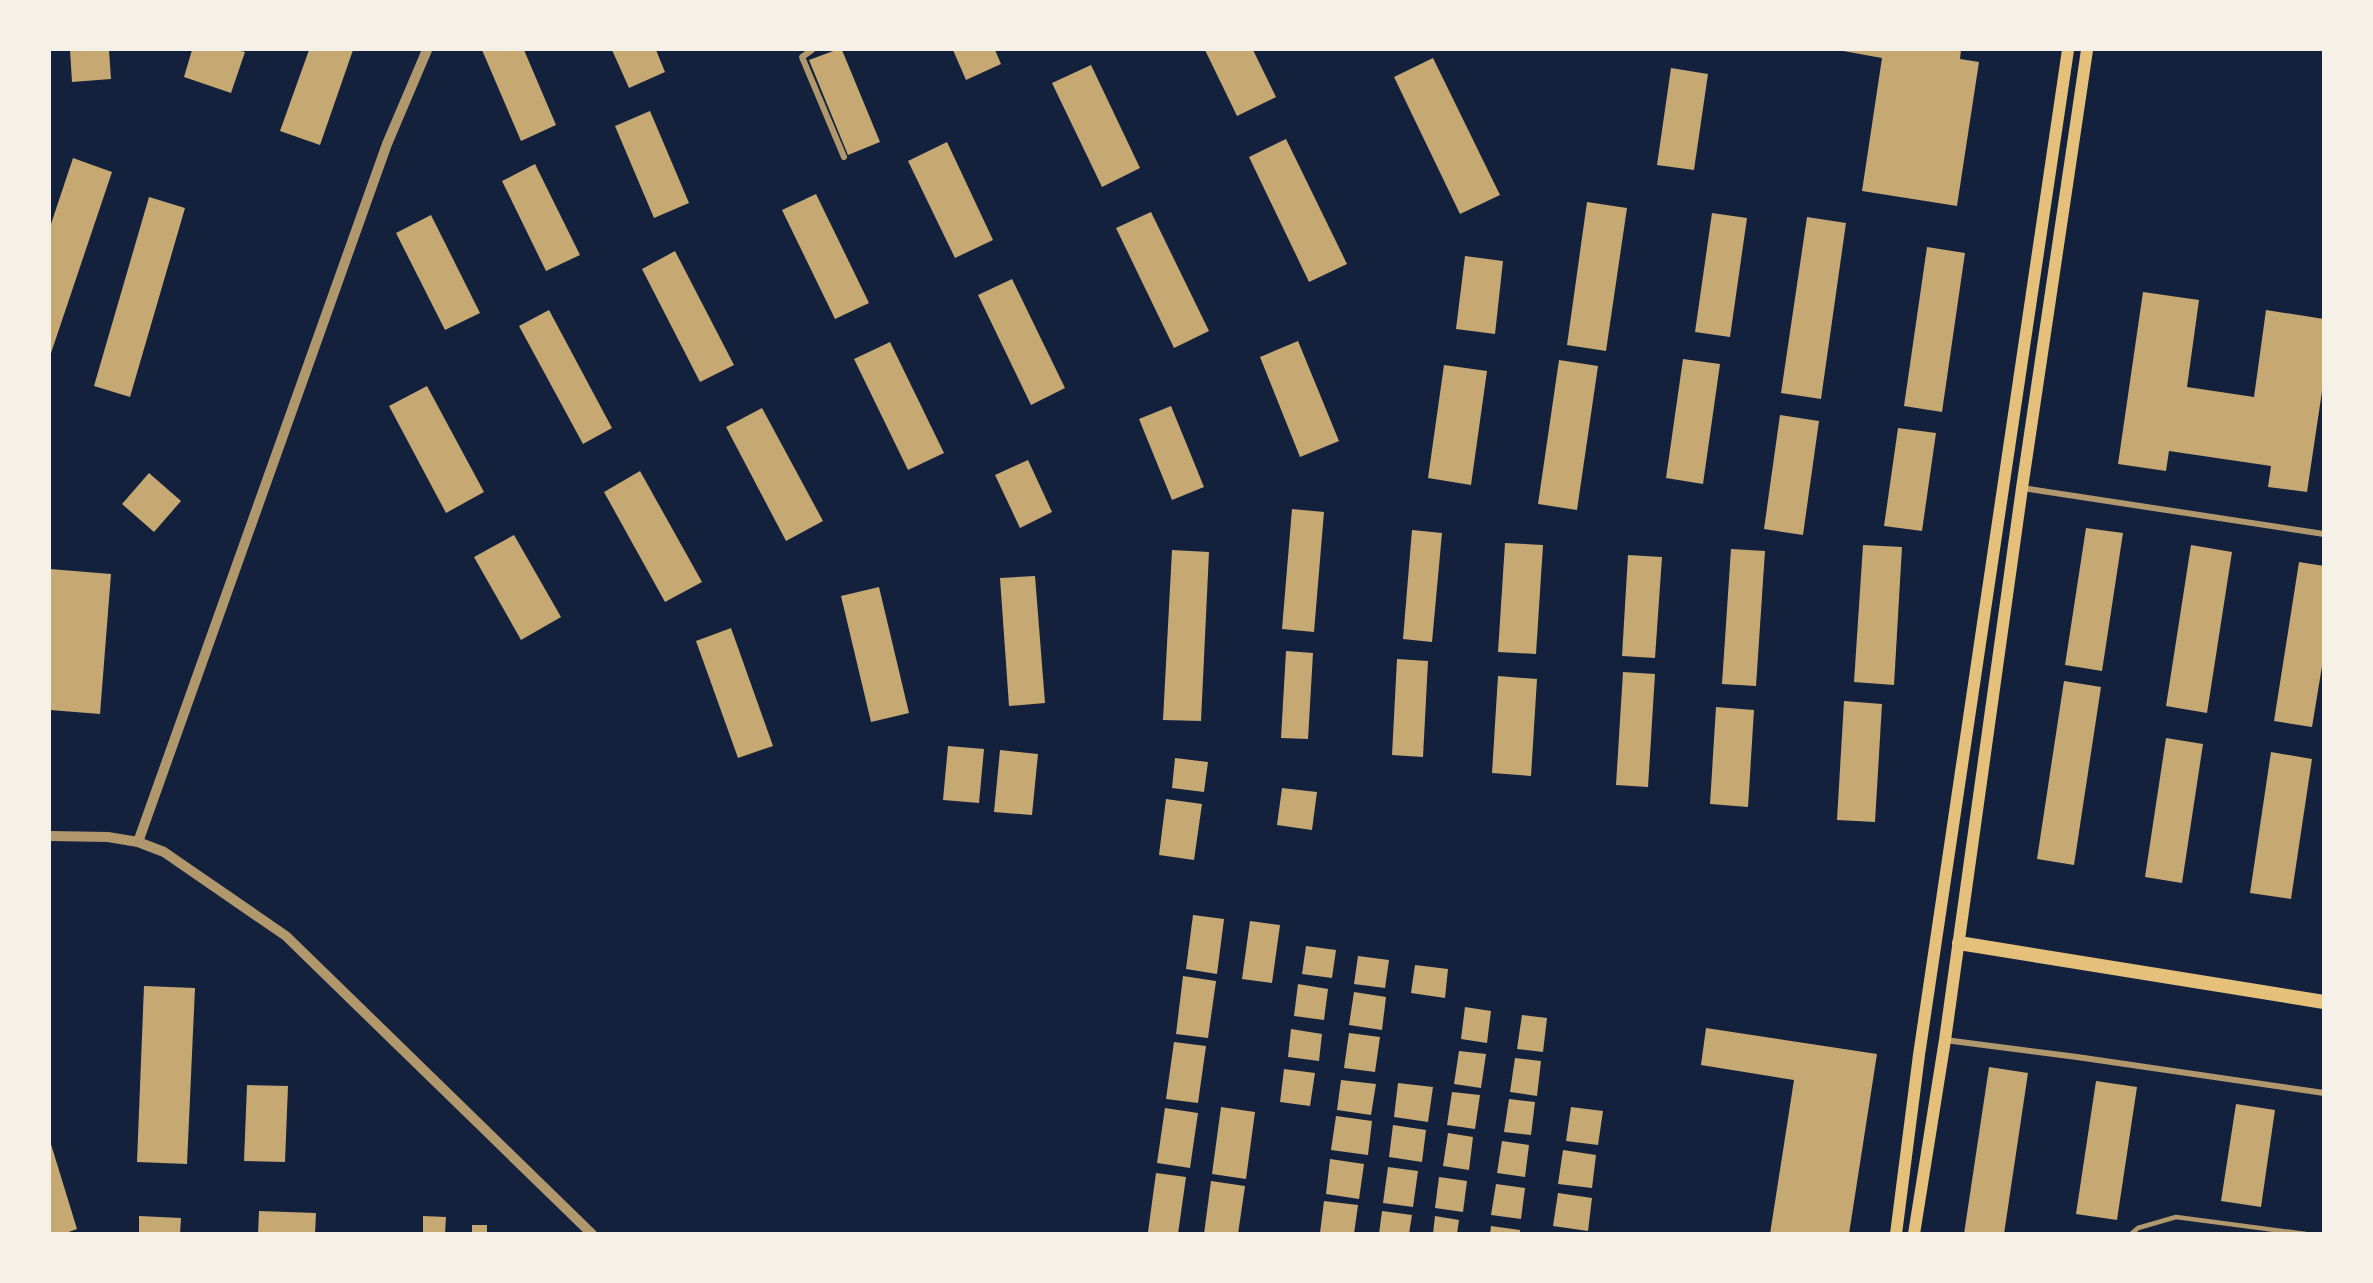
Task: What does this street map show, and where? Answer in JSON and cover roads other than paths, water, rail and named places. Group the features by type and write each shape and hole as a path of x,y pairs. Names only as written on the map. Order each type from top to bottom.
{"main road":[{"path":"1896,1233 1919,1054 2068,50"},
{"path":"1914,1233 1945,1040 2022,488 2087,50"},
{"path":"1959,943 2324,1002"}],"street":[{"path":"138,842 387,144 427,50"},
{"path":"812,50 802,57 844,157"},
{"path":"2022,488 2324,534"},
{"path":"50,836 108,837 138,842 164,852 286,936 592,1233"},
{"path":"1945,1040 2088,1058 2324,1093"}],"lane":[{"path":"2131,1233 2138,1228 2176,1216 2306,1233"}]}
